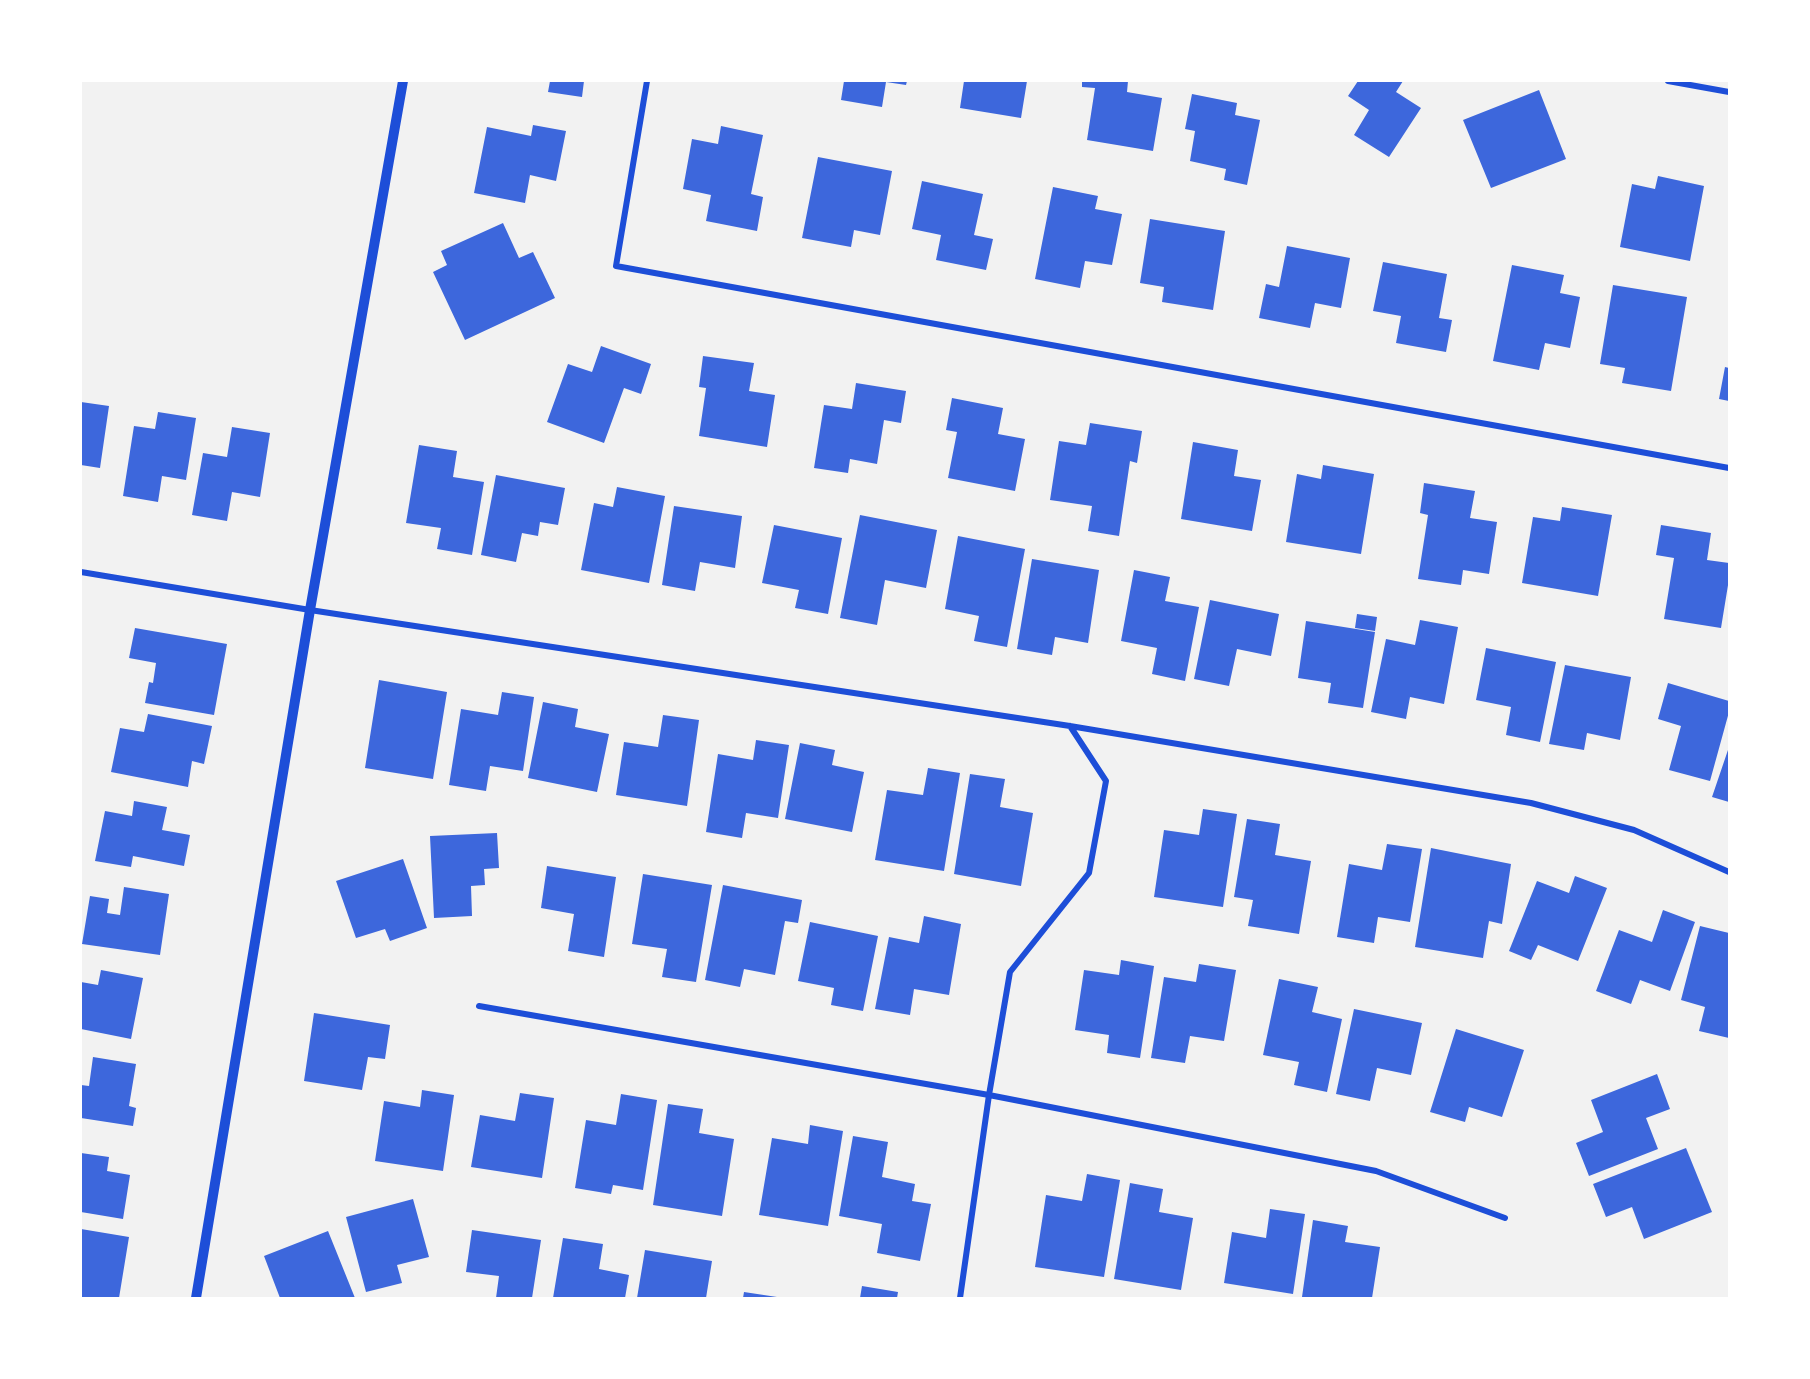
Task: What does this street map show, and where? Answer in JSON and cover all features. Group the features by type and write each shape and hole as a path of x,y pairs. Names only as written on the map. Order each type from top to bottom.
{"street":[{"path":"196,1298 310,610 403,81"},
{"path":"647,81 616,266 1729,468"},
{"path":"1668,81 1729,92"},
{"path":"81,572 310,610 1070,726 1531,803 1634,830 1729,872"},
{"path":"960,1298 988,1095 1010,972 1089,873 1106,781 1070,726"},
{"path":"480,1006 988,1095 1376,1171 1505,1218"}],"building":[{"path":"550,81 584,81 582,97 548,92"},
{"path":"844,81 907,81 906,85 886,82 882,107 841,100"},
{"path":"964,81 1027,81 1021,118 960,108"},
{"path":"1082,81 1128,81 1127,92 1162,98 1153,151 1087,140 1095,88 1082,87"},
{"path":"1358,81 1403,81 1396,92 1421,108 1389,157 1354,135 1369,110 1348,96"},
{"path":"1539,90 1566,159 1491,188 1463,120"},
{"path":"1192,94 1237,103 1235,115 1260,120 1247,185 1224,180 1226,169 1190,161 1195,131 1185,129"},
{"path":"533,125 566,131 556,181 530,175 525,203 474,193 487,127 531,136"},
{"path":"721,126 763,135 751,194 763,197 757,231 706,221 711,195 683,189 692,139 718,144"},
{"path":"818,157 892,171 880,235 854,230 851,247 802,238"},
{"path":"1658,176 1704,186 1690,261 1620,247 1632,184 1655,189"},
{"path":"922,181 983,194 974,235 993,239 986,270 936,260 941,235 912,229"},
{"path":"1053,187 1098,196 1095,209 1122,214 1112,265 1085,261 1080,288 1035,279"},
{"path":"1150,219 1225,231 1213,310 1162,302 1164,287 1140,283"},
{"path":"503,223 519,258 533,252 555,298 465,340 433,272 447,265 441,251"},
{"path":"1287,246 1350,258 1341,308 1315,303 1310,328 1259,318 1266,284 1279,287"},
{"path":"1383,262 1447,274 1439,318 1452,320 1446,352 1396,343 1401,316 1373,311"},
{"path":"1512,265 1564,275 1560,293 1580,297 1570,348 1545,343 1539,370 1493,361"},
{"path":"1613,285 1687,297 1671,391 1622,383 1625,368 1600,364"},
{"path":"601,346 651,364 641,394 624,388 604,443 547,422 568,364 592,372"},
{"path":"703,356 754,363 749,391 775,395 767,447 699,436 706,388 699,387"},
{"path":"1725,367 1729,368 1729,401 1719,399"},
{"path":"856,383 906,391 901,423 884,420 877,464 850,459 848,473 814,468 824,405 852,409"},
{"path":"952,398 1003,408 998,434 1025,439 1015,491 948,478 957,432 946,430"},
{"path":"81,402 109,406 100,468 81,465"},
{"path":"158,412 196,418 186,480 162,476 158,502 123,496 134,426 155,429"},
{"path":"1090,423 1142,431 1137,463 1130,461 1119,536 1088,531 1092,506 1050,500 1059,441 1086,445"},
{"path":"232,427 270,433 260,497 232,492 227,521 192,515 203,453 227,457"},
{"path":"1193,442 1238,450 1234,476 1261,480 1252,531 1181,519"},
{"path":"419,445 457,451 453,477 484,482 472,555 437,549 441,528 406,523"},
{"path":"1323,465 1374,474 1361,554 1286,542 1297,474 1321,479"},
{"path":"496,475 565,488 558,525 540,522 538,536 522,533 516,562 481,555"},
{"path":"1424,483 1475,491 1470,518 1497,522 1489,574 1463,570 1461,585 1418,579 1428,515 1420,513"},
{"path":"617,487 665,496 649,583 581,570 594,503 613,507"},
{"path":"674,506 742,516 735,568 700,562 695,591 662,585"},
{"path":"1562,507 1612,515 1598,596 1522,583 1533,517 1560,521"},
{"path":"860,515 937,530 926,588 885,580 877,625 840,618"},
{"path":"774,525 842,538 828,614 795,608 799,590 762,583"},
{"path":"1661,525 1711,533 1707,560 1729,563 1729,579 1721,628 1664,619 1674,558 1656,555"},
{"path":"958,536 1025,549 1007,647 974,641 979,616 945,609"},
{"path":"1032,559 1099,570 1088,643 1055,637 1052,655 1017,649"},
{"path":"1134,570 1170,577 1165,601 1199,607 1185,681 1152,674 1157,648 1121,641"},
{"path":"1210,600 1279,614 1271,656 1237,649 1229,686 1194,679"},
{"path":"1357,614 1377,617 1375,631 1355,628"},
{"path":"1420,620 1458,627 1444,704 1410,697 1406,719 1371,712 1386,639 1415,645"},
{"path":"1306,621 1375,632 1363,708 1328,703 1331,683 1298,678"},
{"path":"135,628 227,644 214,715 145,703 149,682 153,683 156,663 129,658"},
{"path":"1486,648 1556,662 1540,742 1506,735 1511,707 1476,700"},
{"path":"1565,665 1631,677 1620,740 1587,733 1584,750 1549,744"},
{"path":"379,680 447,692 433,779 365,768"},
{"path":"1668,683 1729,701 1729,712 1710,781 1669,770 1681,726 1658,719"},
{"path":"502,692 534,697 523,771 490,766 486,791 449,785 461,709 498,715"},
{"path":"543,702 578,709 575,727 609,734 597,792 528,778"},
{"path":"148,714 212,726 204,764 192,761 188,787 111,772 120,728 144,732"},
{"path":"663,715 699,720 687,806 616,795 624,742 658,747"},
{"path":"756,740 789,745 778,818 746,813 742,838 706,832 718,754 753,760"},
{"path":"800,743 835,750 832,765 864,772 852,832 785,819"},
{"path":"1729,747 1729,802 1712,797"},
{"path":"928,768 960,773 944,871 875,860 887,790 923,795"},
{"path":"970,774 1005,779 1000,807 1033,813 1021,886 954,874"},
{"path":"134,801 167,807 162,830 190,835 184,866 133,856 131,867 95,861 105,811 132,816"},
{"path":"1203,809 1237,814 1223,907 1154,897 1164,830 1199,835"},
{"path":"1247,819 1280,824 1275,855 1311,861 1299,934 1248,926 1253,900 1234,897"},
{"path":"497,833 499,868 484,869 485,885 471,886 472,916 434,918 430,836"},
{"path":"1387,844 1422,849 1410,922 1378,917 1374,943 1337,937 1349,864 1382,870"},
{"path":"1431,848 1511,864 1502,924 1489,921 1483,958 1415,947"},
{"path":"403,859 427,928 390,941 385,929 356,938 336,881"},
{"path":"547,866 616,877 604,957 568,951 574,914 541,908"},
{"path":"643,874 712,885 696,982 662,977 667,949 632,944"},
{"path":"1575,876 1607,888 1578,961 1538,945 1531,960 1509,951 1537,881 1569,893"},
{"path":"723,885 802,900 798,923 785,921 775,975 744,969 740,987 705,980"},
{"path":"124,887 169,894 160,955 82,944 90,896 109,899 107,913 120,915"},
{"path":"1663,910 1695,922 1670,991 1640,980 1631,1004 1596,991 1619,930 1652,942"},
{"path":"924,916 961,924 949,995 914,989 910,1015 875,1009 889,937 919,943"},
{"path":"810,922 878,936 863,1011 831,1005 834,988 798,981"},
{"path":"1700,926 1729,933 1729,1038 1699,1031 1705,1007 1681,1000"},
{"path":"1121,960 1154,966 1140,1058 1107,1053 1109,1035 1075,1030 1084,970 1119,975"},
{"path":"1199,964 1236,970 1224,1041 1190,1036 1185,1063 1151,1058 1164,977 1196,982"},
{"path":"101,970 143,978 131,1039 81,1029 81,982 98,985"},
{"path":"1279,979 1318,987 1312,1012 1342,1019 1327,1092 1294,1085 1299,1062 1263,1055"},
{"path":"1354,1009 1422,1023 1411,1075 1377,1068 1370,1101 1336,1094"},
{"path":"314,1013 390,1025 385,1059 368,1057 362,1090 304,1081"},
{"path":"1456,1029 1524,1050 1502,1117 1469,1107 1465,1122 1430,1112"},
{"path":"93,1057 136,1064 129,1106 136,1108 133,1126 81,1118 81,1085 89,1086"},
{"path":"1657,1074 1670,1109 1646,1118 1658,1149 1589,1176 1576,1143 1603,1132 1591,1100"},
{"path":"422,1090 454,1095 443,1171 375,1161 384,1101 420,1107"},
{"path":"520,1093 554,1098 542,1178 471,1167 480,1115 515,1121"},
{"path":"621,1094 657,1100 643,1190 613,1185 611,1194 575,1188 586,1120 616,1125"},
{"path":"668,1104 703,1109 699,1133 734,1139 722,1216 653,1205"},
{"path":"810,1125 843,1131 828,1226 759,1215 772,1138 808,1144"},
{"path":"853,1136 888,1142 882,1177 915,1184 912,1201 931,1204 920,1261 877,1253 882,1224 839,1216"},
{"path":"1686,1148 1712,1212 1644,1239 1632,1207 1606,1217 1593,1184"},
{"path":"81,1153 109,1157 107,1171 130,1175 123,1219 81,1212"},
{"path":"1087,1174 1120,1180 1104,1277 1035,1267 1046,1195 1082,1201"},
{"path":"1130,1183 1163,1189 1159,1212 1193,1218 1181,1290 1114,1279"},
{"path":"413,1199 429,1257 397,1265 402,1283 366,1292 346,1217"},
{"path":"1270,1209 1305,1214 1293,1294 1224,1283 1232,1232 1266,1238"},
{"path":"1313,1220 1348,1226 1345,1242 1380,1247 1372,1298 1302,1297"},
{"path":"81,1229 129,1237 119,1298 81,1298"},
{"path":"472,1230 541,1240 532,1298 496,1298 499,1276 466,1272"},
{"path":"328,1231 355,1298 280,1298 264,1256"},
{"path":"563,1238 603,1244 599,1269 629,1275 625,1298 553,1298"},
{"path":"645,1250 712,1261 706,1298 637,1298"},
{"path":"862,1286 898,1292 897,1298 860,1298"},
{"path":"744,1292 777,1297 777,1298 743,1298"}]}
